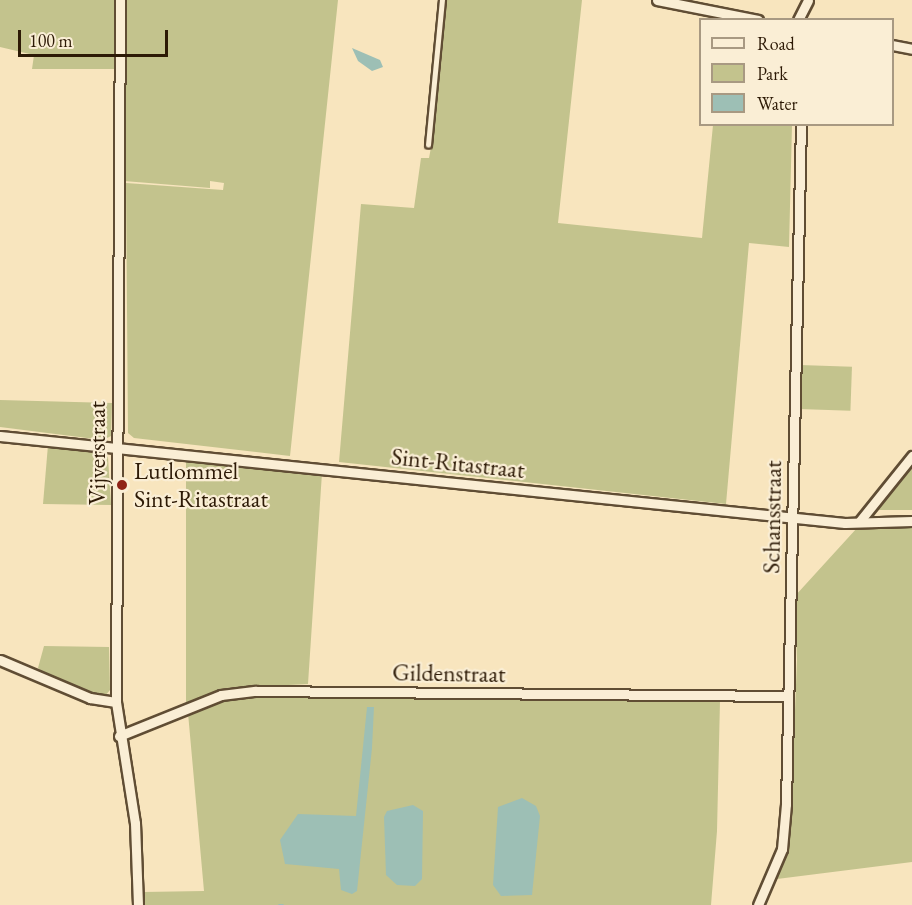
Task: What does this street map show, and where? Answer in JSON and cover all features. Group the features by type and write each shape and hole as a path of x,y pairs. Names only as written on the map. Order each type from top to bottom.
{"street":[{"name":"Vijverstraat","path":"120,0 116,702 119,736 135,823 138,905"},
{"path":"657,0 748,18"},
{"path":"799,18 808,0"},
{"path":"894,45 912,49"},
{"name":"Schansstraat","path":"758,905 774,874 784,834 801,126"},
{"name":"Sint-Ritastraat","path":"0,436 792,517 859,522 912,521"},
{"path":"859,522 912,456"},
{"path":"0,660 90,699 116,702"},
{"name":"Gildenstraat","path":"119,736 221,695 256,691 788,696"}],"lane":[{"path":"428,145 442,0"}],"green space":[{"path":"0,0 115,0 114,69 32,69 34,55 0,47"},
{"path":"124,0 338,0 290,456 134,438 128,433 126,183 223,190 224,183 210,181 210,188 124,181"},
{"path":"447,0 582,0 558,223 702,238 713,126 792,126 789,247 749,243 726,504 339,462 361,204 414,208 421,158 429,158 435,126"},
{"path":"800,365 852,367 850,411 798,409"},
{"path":"0,400 112,403 111,436 103,440 0,427"},
{"path":"48,445 101,452 108,457 111,505 43,504"},
{"path":"186,461 322,473 308,684 226,688 186,704"},
{"path":"912,463 912,510 877,510 876,506"},
{"path":"912,526 912,862 777,879 790,836 797,660 795,596 857,528"},
{"path":"44,646 109,647 110,690 104,697 88,695 47,675 38,668"},
{"path":"237,696 720,701 717,831 711,905 144,905 143,892 204,891 188,713"}],"water":[{"path":"352,48 380,60 383,67 372,71 358,61"},
{"path":"367,707 374,707 372,748 357,891 352,894 341,890 339,869 285,864 280,840 298,814 356,816"},
{"path":"522,798 536,806 540,816 532,895 501,896 493,885 498,807"},
{"path":"413,805 423,811 422,879 415,886 397,885 386,875 384,817 387,811"}],"place":[{"name":"Lutlommel Sint-Ritastraat","path":"122,485"}]}
